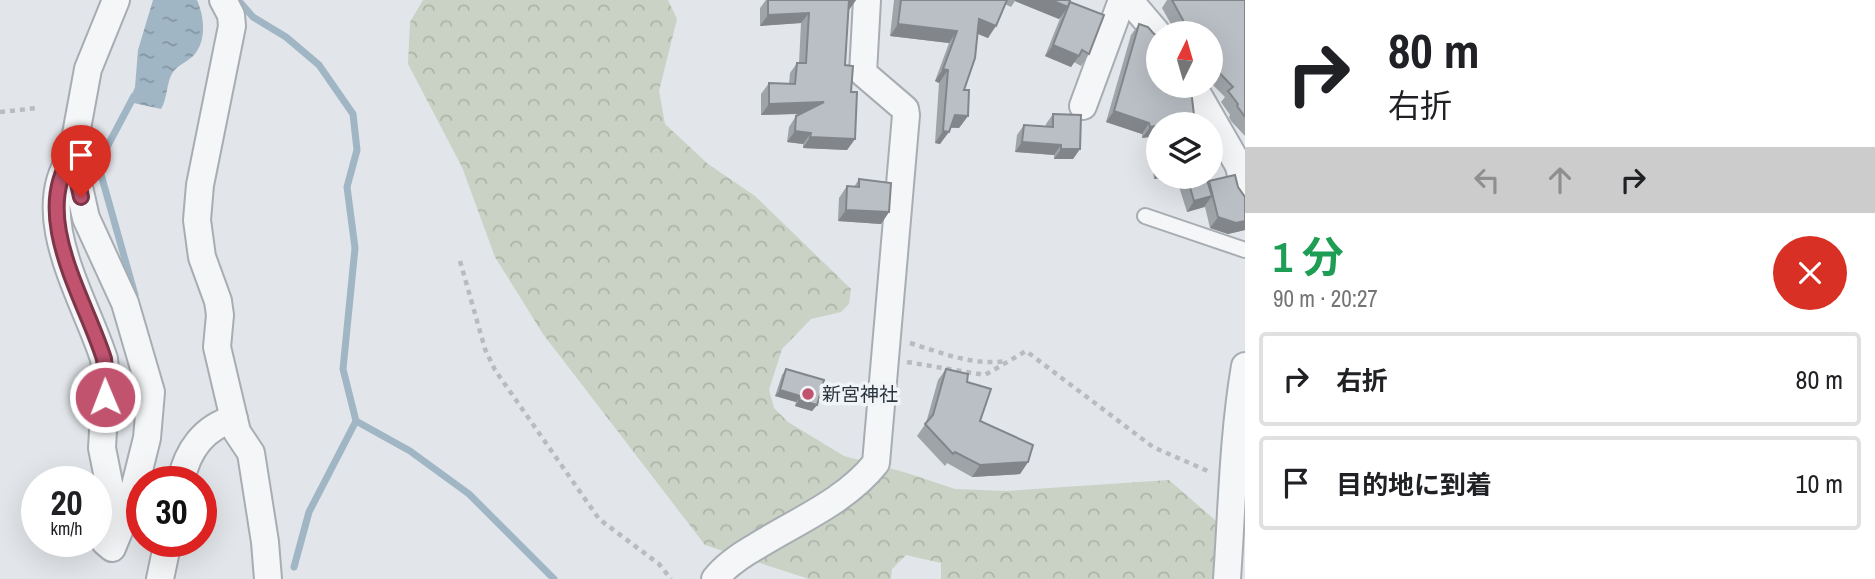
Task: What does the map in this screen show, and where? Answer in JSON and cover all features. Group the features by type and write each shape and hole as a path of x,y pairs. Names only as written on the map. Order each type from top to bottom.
{"street":[{"path":"72,156 65,166 57,190 55,217 64,252 104,359 106,378 102,448 112,498 105,542 112,548 131,502 146,438 151,392 125,303 86,218 72,156 88,69 116,0"},
{"path":"223,0 231,15 232,26 200,185 197,220 202,257 218,301 220,315 217,347 237,432 251,453 268,579"},
{"path":"715,579 722,569 748,551 860,482 876,463 894,350 906,115 905,109 863,73 867,0"},
{"path":"1083,106 1122,0"},
{"path":"1129,0 1147,21"},
{"path":"1200,98 1242,168 1245,194"},
{"path":"1227,579 1238,404 1245,366"},
{"path":"184,466 194,447 220,423 234,419"},
{"path":"160,579 164,557"}],"lane":[{"path":"1145,216 1245,250"}],"path":[{"path":"0,112 38,108"},
{"path":"460,261 485,349 495,370 599,519 659,564 671,579"},
{"path":"894,350 985,375 1026,351 1153,447 1232,481"},
{"path":"894,350 989,363 1011,360"}],"green space":[{"path":"423,0 668,0 677,19 659,91 665,124 708,164 755,196 851,289 849,304 841,312 811,319 782,349 769,390 774,408 788,422 844,456 955,489 1006,491 1169,480 1223,527 1221,579 941,579 941,563 906,555 892,569 891,579 809,579 705,545 543,334 495,257 462,167 408,64 410,22"}],"water":[{"path":"153,0 197,0 203,20 203,35 199,48 173,72 161,109 129,102 135,87 138,50"}],"building":[{"path":"768,0 849,0 845,65 853,66 851,92 857,92 855,139 810,137 811,133 795,131 796,116 824,102 769,104 769,83 795,84 797,63 806,63 809,13 768,15"},
{"path":"901,0 1007,0 996,26 979,19 975,58 964,90 969,90 968,116 955,115 949,132 943,131 948,70 943,69 957,31 898,24"},
{"path":"1051,0 1070,0 1068,7"},
{"path":"1172,0 1245,0 1245,117 1228,91 1233,87 1223,77 1223,21 1183,21"},
{"path":"1070,2 1104,15 1089,54 1082,50 1079,56 1053,45"},
{"path":"1139,24 1146,26 1146,98 1192,98 1194,112 1146,112 1146,122 1114,111"},
{"path":"1053,114 1081,115 1080,149 1061,149 1061,145 1022,142 1024,125 1053,127"},
{"path":"1235,175 1238,187 1245,197 1245,221 1236,223 1218,217 1211,189 1223,189 1223,178"},
{"path":"859,179 891,183 889,212 846,210 847,186 859,187"},
{"path":"1190,189 1210,189 1212,196 1194,201"},
{"path":"786,369 824,380 817,405 799,400 800,396 780,390"},
{"path":"946,369 968,374 967,382 991,389 980,421 1033,445 1028,462 980,465 955,452 953,454 925,424 933,415"}],"waterway":[{"path":"238,0 253,17 286,37 319,65 353,114 357,150 347,187 355,248 343,369 356,421 309,512 294,567"},
{"path":"134,96 98,164 135,295"},
{"path":"356,421 410,451 469,494 554,579"}],"place":[{"name":"新宮神社","path":"808,394"}],"route":[{"path":"81,197 72,156 65,166 57,190 55,217 64,252 104,359 105,397"}]}
